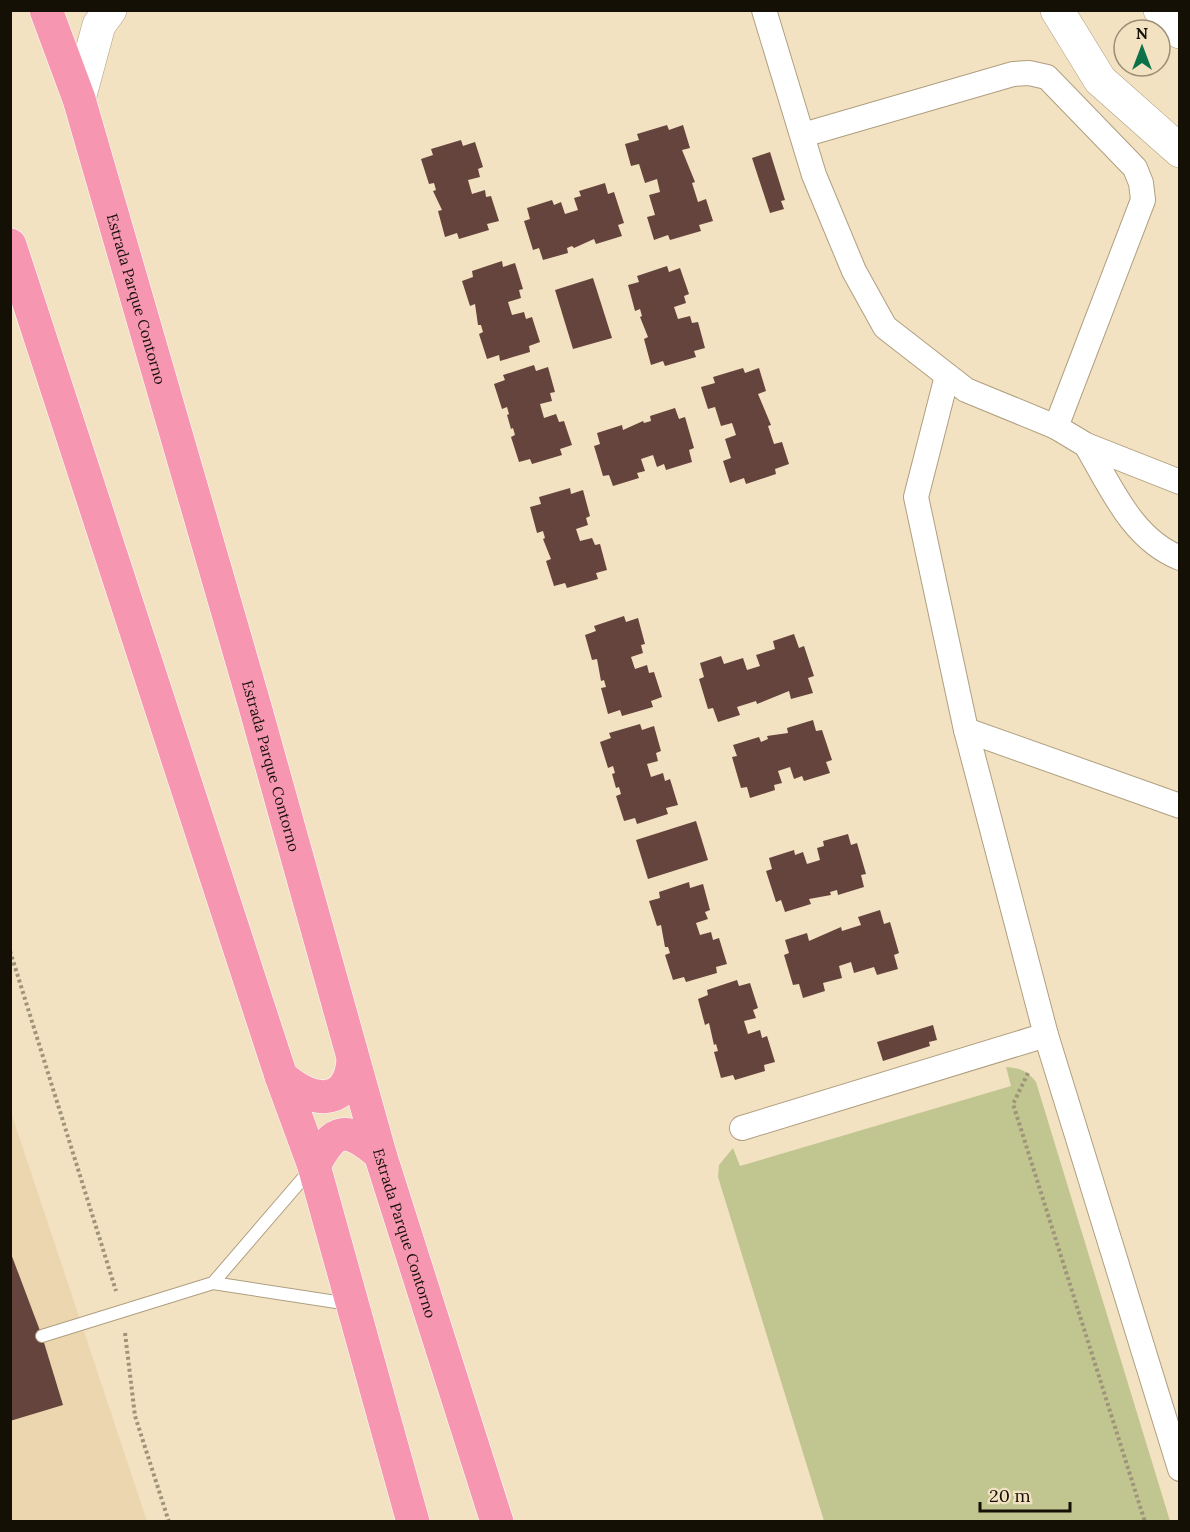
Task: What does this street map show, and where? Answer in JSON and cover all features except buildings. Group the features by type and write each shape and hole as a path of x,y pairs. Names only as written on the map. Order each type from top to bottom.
{"highway":[{"name":"Estrada Parque Contorno","path":"46,10 79,99 254,703 380,1154 497,1521"},
{"path":"10,245 281,1076 314,1166 413,1521"},
{"path":"281,1076 292,1087 310,1096 328,1096 339,1093 349,1082 353,1060"},
{"path":"314,1166 328,1141 344,1134 356,1135 380,1154"}],"main road":[{"path":"79,99 99,25 110,10"},
{"path":"1057,10 1100,80 1179,151"},
{"path":"1160,10 1179,32"}],"street":[{"path":"764,10 814,175 854,271 885,327 966,390 1056,427 1086,445 1179,482"},
{"path":"802,135 1013,74 1029,73 1047,77 1135,168 1141,183 1143,200 1056,427"},
{"path":"947,376 916,497 966,730 1046,1035 1179,1469"},
{"path":"1086,445 1132,521 1153,544 1179,558"},
{"path":"966,730 1179,806"},
{"path":"742,1128 1046,1035"}],"lane":[{"path":"213,1283 314,1166"},
{"path":"42,1336 213,1283 353,1305"}],"path":[{"path":"10,951 123,1311 135,1416 169,1521"},
{"path":"1046,1035 1013,1104 1145,1521"}],"shaded area":[{"path":"11,1112 147,1521 11,1521"}],"green space":[{"path":"1006,1067 1023,1071 1036,1082 1170,1521 824,1521 718,1177 719,1165 733,1148 740,1166 1011,1086"}]}
